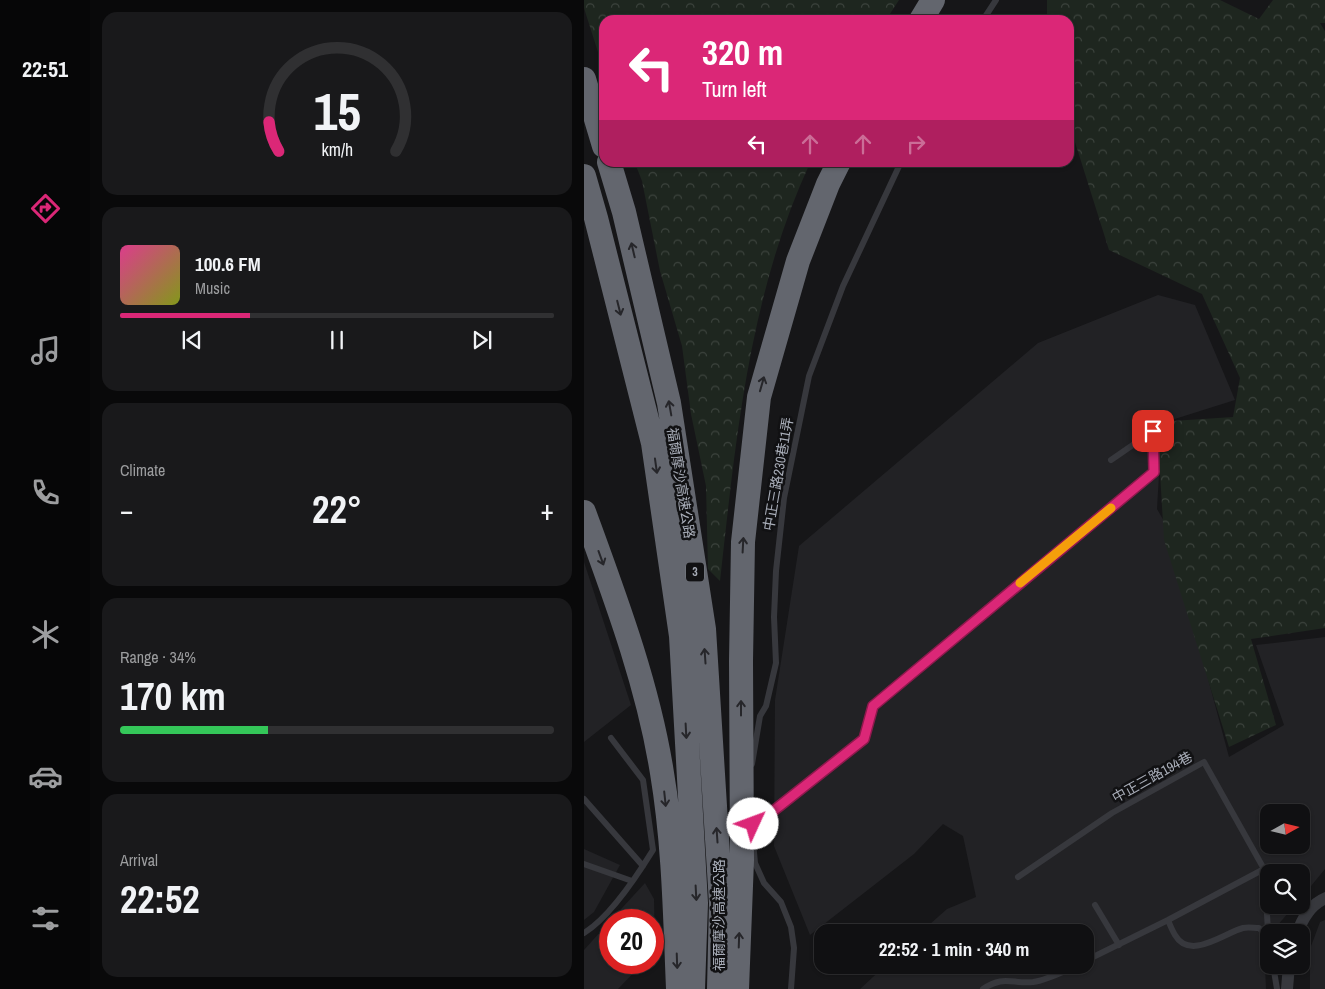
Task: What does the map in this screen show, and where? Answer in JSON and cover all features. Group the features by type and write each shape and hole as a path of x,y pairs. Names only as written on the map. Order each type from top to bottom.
{"highway":[{"path":"924,15 934,0"},
{"path":"584,79 599,129"},
{"name":"福爾摩沙高速公路","path":"610,167 624,212 669,403 704,629 722,903 719,989"},
{"path":"737,989 742,860 741,662 743,542 759,397 798,261 836,167"},
{"name":"福爾摩沙高速公路","path":"584,176 653,444 681,636 696,904 693,989"},
{"path":"584,512 616,599 648,704 662,774 673,868 678,989"}],"street":[{"path":"1301,924 1311,908 1325,898"},
{"path":"1287,989 1288,974"}],"lane":[{"path":"986,15 996,0"},
{"name":"中正三路230巷11弄","path":"752,774 760,716 766,706 776,663 774,608 784,498 809,376 843,286 899,167"},
{"path":"752,813 772,812 864,739 873,706 1154,472 1153,431 1111,460"},
{"path":"584,933 608,912 653,850 643,780 611,738"},
{"name":"中正三路194巷","path":"1018,877 1112,813 1204,762 1262,864"},
{"path":"584,799 643,866"},
{"path":"752,803 753,820"},
{"path":"753,836 755,863 764,883 781,902 791,927 794,948 791,989"},
{"path":"584,864 632,881"},
{"path":"1094,957 1260,870"},
{"path":"1095,905 1119,944"},
{"path":"1168,920 1175,937 1184,944 1193,946 1203,945 1245,927 1260,929"},
{"path":"983,989 996,981 1033,982 1058,974"},
{"path":"1274,974 1277,989"}],"shaded area":[{"path":"1158,295 1195,305 1235,400 1162,423 1157,509 1196,577 1199,645 1229,757 1284,725 1256,645 1325,637 1325,869 1310,887 1310,864 1260,864 1260,914 1287,914 1279,924 1260,924 1260,974 1265,974 1266,989 860,989 876,974 1094,974 1094,924 930,924 947,909 976,897 963,836 943,824 914,854 824,924 814,924 814,932 810,935 774,846 775,700 799,546 1038,343"},
{"path":"584,562 631,705 584,742"},
{"path":"584,849 620,865 594,912 584,920"},
{"path":"645,883 654,899 654,909 621,909"},
{"path":"1325,920 1325,989 1310,989 1310,949 1320,922"},
{"path":"599,933 599,974 632,974 618,989 584,989 584,950"}],"green space":[{"path":"584,0 899,0 889,15 599,15 599,55 584,8"},
{"path":"1047,0 1220,0 1259,19 1273,0 1325,0 1325,23 1320,23 1326,33 1325,628 1251,639 1276,725 1229,747 1164,540 1157,422 1233,417 1240,378 1202,294 1109,250 1074,139 1074,15 1047,15"},
{"path":"637,167 808,167 789,213 772,264 759,316 739,421 720,581 708,569 706,486 691,414 682,346 660,271 642,181"}],"slow traffic":[{"path":"1020,583 1111,508"}],"route":[{"path":"753,824 752,813 772,812 864,739 873,706 1154,472 1153,431"}]}
